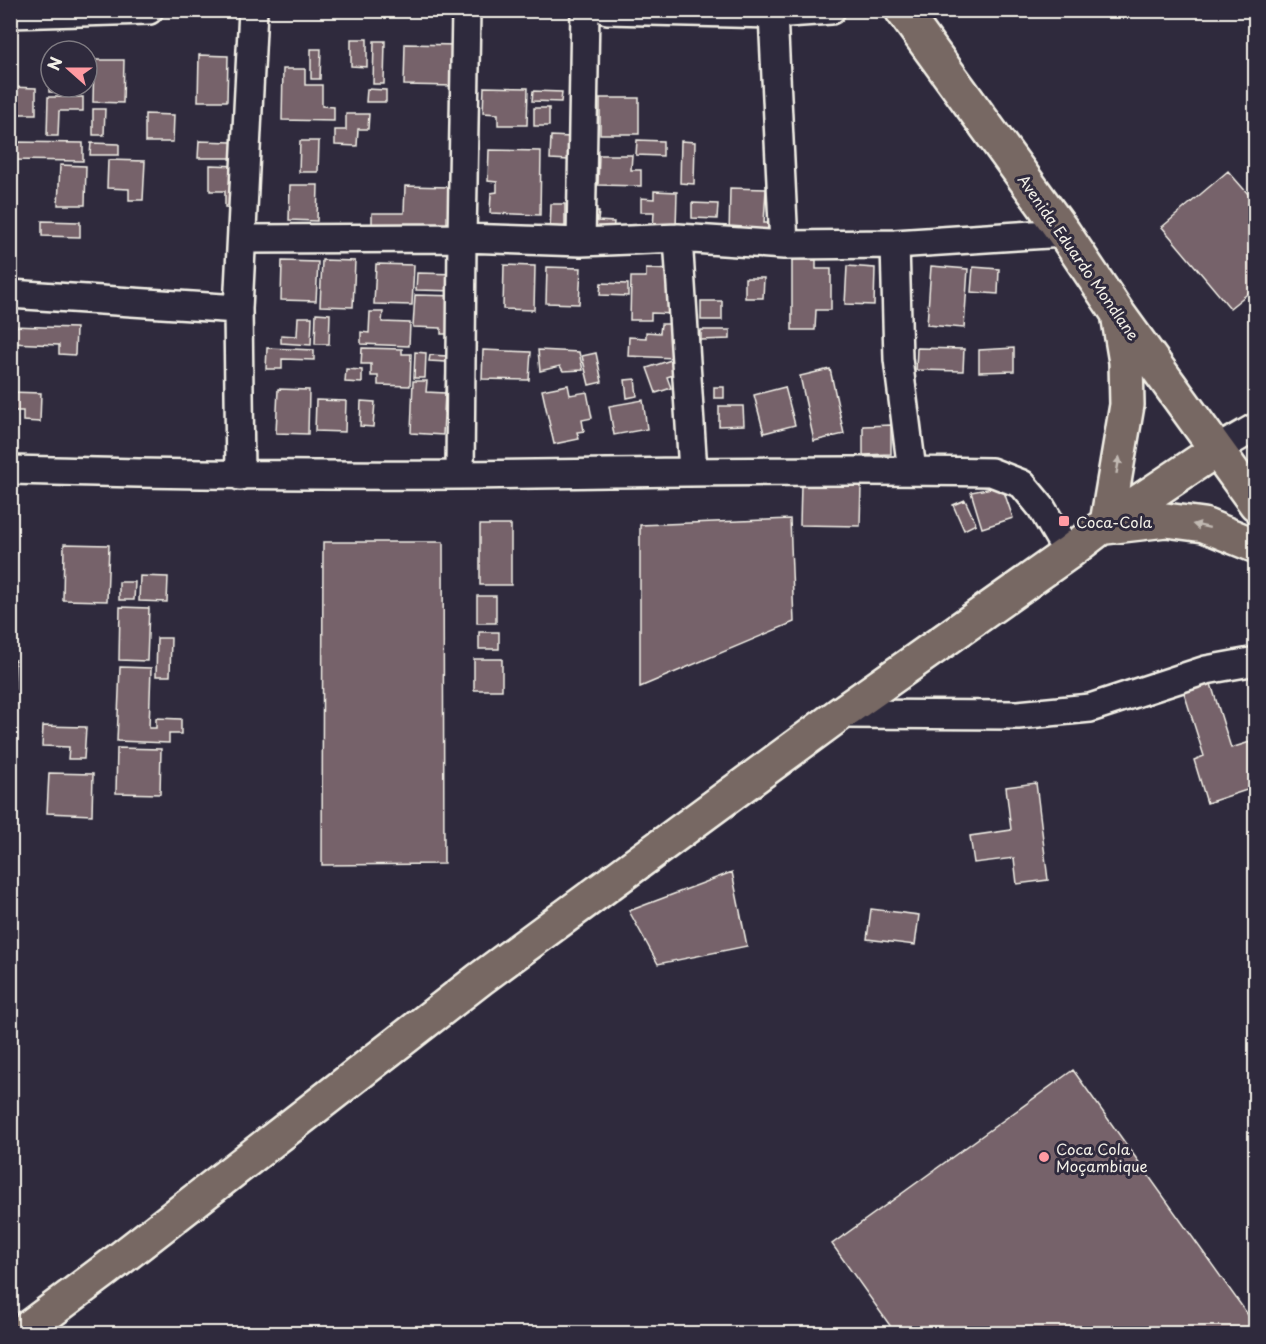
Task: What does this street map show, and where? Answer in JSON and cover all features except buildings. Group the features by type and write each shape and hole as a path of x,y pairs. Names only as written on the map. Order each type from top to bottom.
{"main road":[{"name":"Avenida Eduardo Mondlane","path":"902,10 1256,504"},
{"path":"1104,525 1127,405 1126,362 1119,315"},
{"path":"20,1334 480,979 840,714 1104,525 1216,450"},
{"path":"1104,525 1166,520 1204,525 1256,546"}],"street":[{"path":"10,14 149,10"},
{"path":"240,476 238,309 253,10"},
{"path":"460,475 466,10"},
{"path":"581,242 585,10"},
{"path":"607,10 773,14 831,10"},
{"path":"773,14 784,245"},
{"path":"242,239 462,238 581,242 678,238 784,245 896,244 1064,233"},
{"path":"678,238 693,471"},
{"path":"896,244 898,358 912,471"},
{"path":"10,294 238,309"},
{"path":"1216,450 1256,427"},
{"path":"10,470 240,476 693,471 991,472 1022,484 1041,507 1068,552"},
{"path":"840,714 1018,715 1090,708 1206,670 1256,661"}],"place":[{"name":"Coca-Cola","path":"1064,521"},
{"name":"Coca Cola Moçambique","path":"1044,1157"}]}
